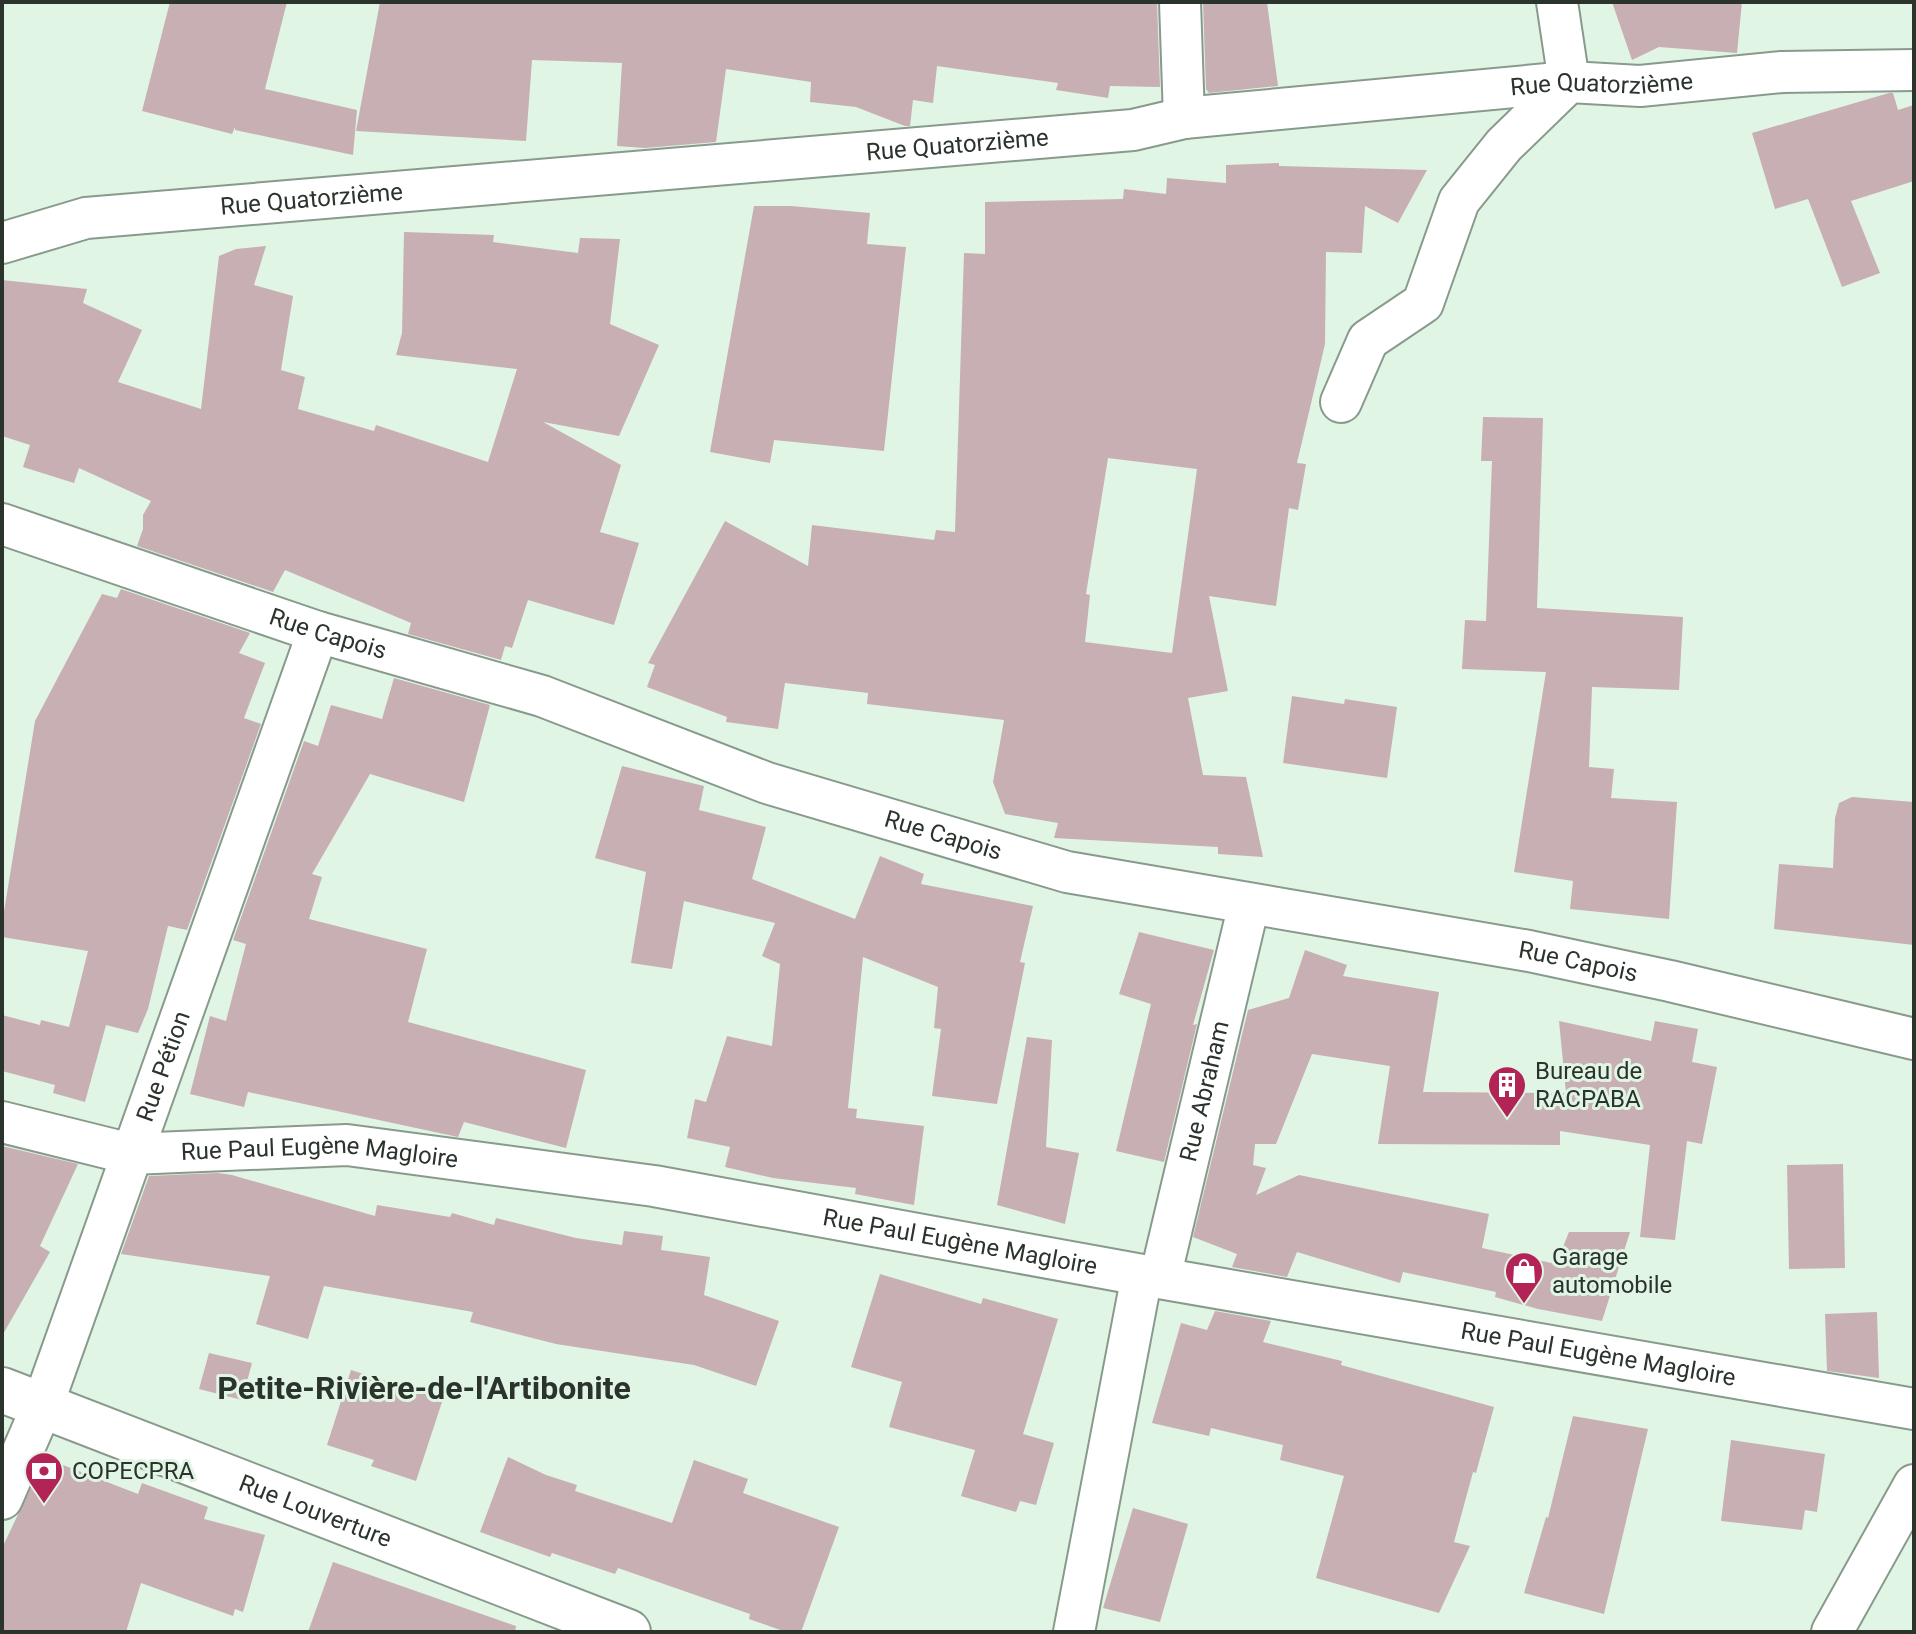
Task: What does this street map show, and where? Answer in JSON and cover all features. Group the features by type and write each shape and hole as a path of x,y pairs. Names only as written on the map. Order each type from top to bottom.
{"main road":[{"name":"Rue Louverture","path":"2,1390 628,1632"}],"street":[{"path":"1180,2 1184,118"},
{"path":"1341,402 1368,340 1423,303 1459,201 1504,145 1569,82 1557,2"},
{"name":"Rue Quatorzième","path":"2,243 86,218 1133,130 1184,118 1569,82 1640,86 1782,72 1914,70"},
{"name":"Rue Capois","path":"2,524 318,632 542,696 767,783 1067,872 1529,951 1914,1039"},
{"name":"Rue Pétion","path":"2,1499 42,1407 318,632"},
{"name":"Rue Abraham","path":"1074,1632 1151,1276 1249,904"},
{"name":"Rue Paul Eugène Magloire","path":"2,1122 131,1154 347,1145 654,1186 1914,1409"},
{"path":"1832,1632 1914,1485"}],"building":[{"path":"170,2 287,2 265,89 357,110 353,155 235,130 235,127 232,134 142,111"},
{"path":"380,2 1157,2 1160,87 1110,86 1108,98 1056,90 1058,83 937,66 933,103 913,100 910,126 905,126 856,107 810,102 811,82 726,69 716,142 645,148 617,146 622,63 532,60 526,141 356,131"},
{"path":"1203,2 1267,2 1278,86 1209,93 1206,89"},
{"path":"1612,2 1742,2 1737,53 1659,47 1632,60"},
{"path":"1893,93 1898,110 1914,105 1914,181 1851,201 1880,273 1842,287 1808,199 1775,209 1752,133"},
{"path":"1279,163 1279,166 1427,170 1398,223 1365,206 1362,253 1326,252 1325,344 1297,463 1306,464 1298,510 1289,508 1276,606 1209,596 1228,691 1188,698 1203,775 1246,777 1263,857 1218,854 1218,847 1054,838 1058,823 1005,814 993,782 1004,720 867,704 868,693 785,683 778,729 726,722 727,717 647,687 655,665 648,663 725,521 808,566 812,525 934,540 936,530 955,532 964,253 985,254 985,202 1123,199 1124,189 1166,194 1167,178 1226,183 1226,165","holes":["1108,458 1197,469 1172,653 1085,642 1090,595 1086,594"]},
{"path":"754,206 870,213 867,244 906,247 884,451 774,440 770,463 710,452"},
{"path":"404,232 494,235 493,242 578,253 580,238 620,239 610,324 659,345 619,436 543,422 621,465 600,532 639,543 614,625 528,600 512,648 505,646 501,660 408,634 411,623 285,570 273,592 137,546 143,529 143,515 151,501 79,468 74,483 23,467 30,445 2,436 2,280 87,289 83,303 142,330 118,382 201,409 219,256 236,249 266,246 254,285 293,296 281,370 305,377 298,409 374,431 376,425 488,462 517,369 396,355 402,333"},
{"path":"1483,417 1543,418 1537,608 1683,617 1679,690 1592,687 1589,767 1614,769 1611,798 1677,802 1669,919 1570,909 1573,881 1514,872 1546,672 1462,669 1465,620 1486,621 1492,461 1481,461"},
{"path":"121,589 250,633 239,653 265,663 244,718 261,724 187,930 168,926 148,1009 138,1033 106,1025 85,1102 53,1093 55,1085 2,1071 2,1015 40,1025 41,1020 69,1027 88,951 2,937 2,924 35,721 102,594 117,598"},
{"path":"394,678 490,705 464,802 370,774 312,874 322,877 309,919 427,949 408,1022 586,1070 566,1148 464,1122 458,1137 248,1092 244,1107 190,1094 210,1016 226,1021 246,944 233,940 304,741 318,746 331,705 382,719"},
{"path":"1292,696 1344,704 1345,699 1397,707 1387,778 1283,763"},
{"path":"622,766 704,786 699,810 766,827 752,879 855,919 880,856 924,874 921,884 1033,906 1020,962 1025,963 997,1104 932,1096 941,1029 934,1028 938,987 863,957 848,1108 857,1109 856,1118 924,1126 914,1205 855,1194 856,1188 773,1178 725,1167 730,1147 687,1138 695,1099 706,1102 727,1036 772,1046 780,964 762,956 775,923 684,901 672,969 631,963 646,872 595,858"},
{"path":"1852,797 1914,802 1914,945 1774,929 1779,864 1833,868 1835,818 1839,803"},
{"path":"1139,932 1214,950 1193,1025 1197,1024 1164,1162 1116,1151 1151,1004 1119,994"},
{"path":"1305,950 1347,965 1343,976 1439,992 1423,1092 1566,1093 1559,1021 1651,1041 1655,1021 1698,1029 1692,1062 1717,1067 1702,1144 1687,1141 1675,1240 1640,1237 1650,1145 1560,1131 1560,1145 1378,1144 1390,1066 1312,1054 1276,1144 1255,1144 1253,1165 1266,1168 1256,1195 1299,1175 1489,1214 1482,1248 1556,1264 1569,1232 1630,1232 1602,1321 1538,1309 1495,1297 1496,1292 1403,1272 1400,1283 1297,1252 1287,1277 1232,1267 1237,1254 1193,1237 1248,1010 1289,998"},
{"path":"1027,1037 1052,1040 1046,1147 1079,1153 1065,1224 997,1205"},
{"path":"2,1146 78,1164 40,1246 50,1252 2,1336"},
{"path":"1843,1164 1845,1268 1789,1269 1787,1165"},
{"path":"217,1173 375,1216 377,1205 450,1217 452,1213 494,1225 496,1218 576,1238 622,1245 624,1231 663,1236 661,1250 710,1257 704,1295 779,1321 756,1386 694,1365 556,1344 470,1322 473,1312 324,1286 308,1339 256,1324 270,1276 121,1254 149,1176"},
{"path":"880,1274 981,1304 983,1298 1058,1319 1023,1434 1054,1443 1036,1505 1020,1501 1016,1512 961,1496 975,1450 889,1427 902,1382 851,1367"},
{"path":"1215,1311 1271,1321 1263,1342 1342,1361 1341,1365 1494,1407 1454,1542 1470,1546 1439,1613 1316,1578 1344,1476 1280,1460 1283,1445 1211,1428 1209,1436 1152,1423 1181,1323 1207,1330"},
{"path":"1877,1312 1879,1378 1827,1371 1825,1314"},
{"path":"209,1353 252,1363 242,1400 199,1389"},
{"path":"351,1370 443,1399 416,1481 371,1466 374,1460 327,1445"},
{"path":"1573,1416 1648,1429 1604,1614 1524,1593 1548,1518"},
{"path":"1731,1440 1825,1454 1817,1512 1805,1510 1802,1530 1721,1521"},
{"path":"508,1457 577,1485 575,1491 672,1523 694,1460 748,1479 743,1493 839,1527 801,1632 786,1632 749,1619 750,1614 618,1568 615,1574 552,1553 550,1557 480,1532"},
{"path":"45,1458 138,1494 142,1483 208,1507 204,1519 265,1535 243,1612 235,1609 233,1616 141,1583 126,1632 2,1632 2,1548"},
{"path":"1133,1508 1188,1524 1160,1622 1103,1608"},
{"path":"333,1562 516,1626 515,1632 308,1632"}],"place":[{"name":"Bureau de RACPABA","path":"1507,1119"},
{"name":"Garage automobile","path":"1524,1305"},
{"name":"COPECPRA","path":"44,1505"}],"district":[{"name":"Petite-Rivière-de-l'Artibonite","path":"424,1388"}]}
